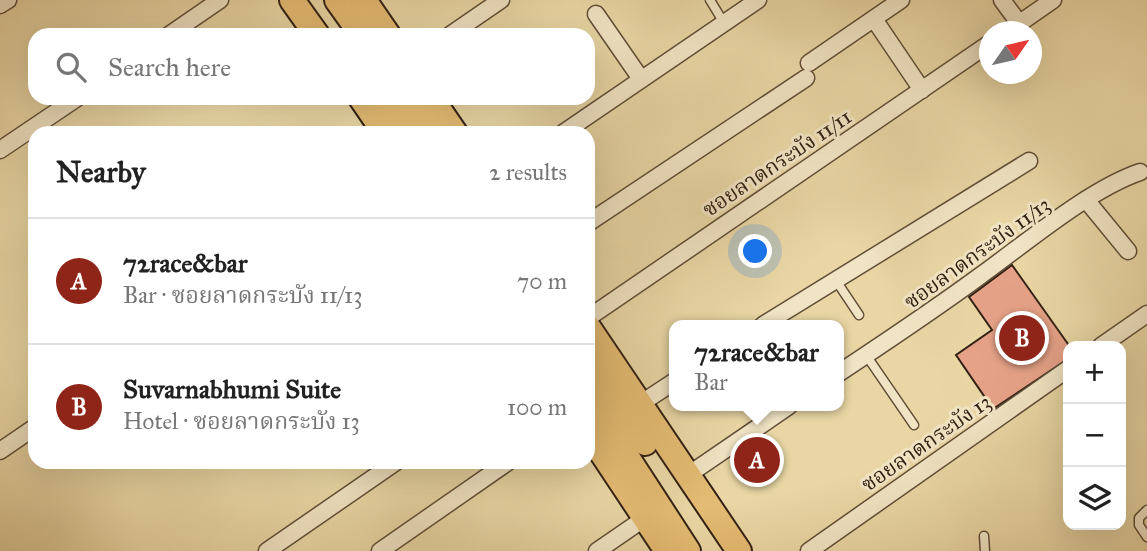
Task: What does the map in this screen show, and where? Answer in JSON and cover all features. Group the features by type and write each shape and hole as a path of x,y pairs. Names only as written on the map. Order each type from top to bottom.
{"main road":[{"path":"292,0 312,28"},
{"path":"320,0 338,28"},
{"path":"337,0 357,28"},
{"path":"364,0 383,28"},
{"path":"366,105 380,126"},
{"path":"391,105 405,126"},
{"path":"411,105 425,126"},
{"path":"436,105 450,126"},
{"path":"595,337 739,551"},
{"path":"595,370 720,551"},
{"path":"595,408 688,551"},
{"path":"595,443 667,551"}],"street":[{"path":"0,5 8,0"},
{"path":"179,28 220,0"},
{"path":"460,28 501,0"},
{"path":"573,126 758,0"},
{"path":"595,218 808,71 901,0"},
{"path":"1002,0 1011,21"},
{"path":"1022,21 1053,0"},
{"path":"596,14 641,79"},
{"path":"874,19 922,90"},
{"name":"ซอยลาดกระบัง 11/11","path":"595,312 979,50"},
{"path":"35,126 66,105"},
{"path":"0,150 28,131"},
{"path":"771,320 1029,160"},
{"name":"ซอยลาดกระบัง 11/13","path":"844,370 924,317 1118,180 1140,172"},
{"path":"1087,201 1128,251"},
{"path":"1108,341 1147,314"},
{"name":"ซอยลาดกระบัง 13","path":"809,551 1063,373"},
{"path":"640,404 669,386"},
{"path":"688,475 782,411"},
{"path":"0,451 28,432"},
{"path":"267,551 386,469"},
{"path":"380,551 498,469"},
{"path":"597,551 645,518"}],"lane":[{"path":"710,0 724,23"},
{"path":"835,279 859,315"},
{"path":"866,355 914,425"},
{"path":"1147,510 1139,518 1139,525 1147,537"},
{"path":"984,536 985,551"}],"building":[{"path":"1012,265 1066,341 1063,341 1063,362 993,409 956,355 992,330 969,297"}],"place":[{"name":"Suvarnabhumi Suite","path":"1022,338"},
{"name":"72race&bar","path":"757,460"}]}
